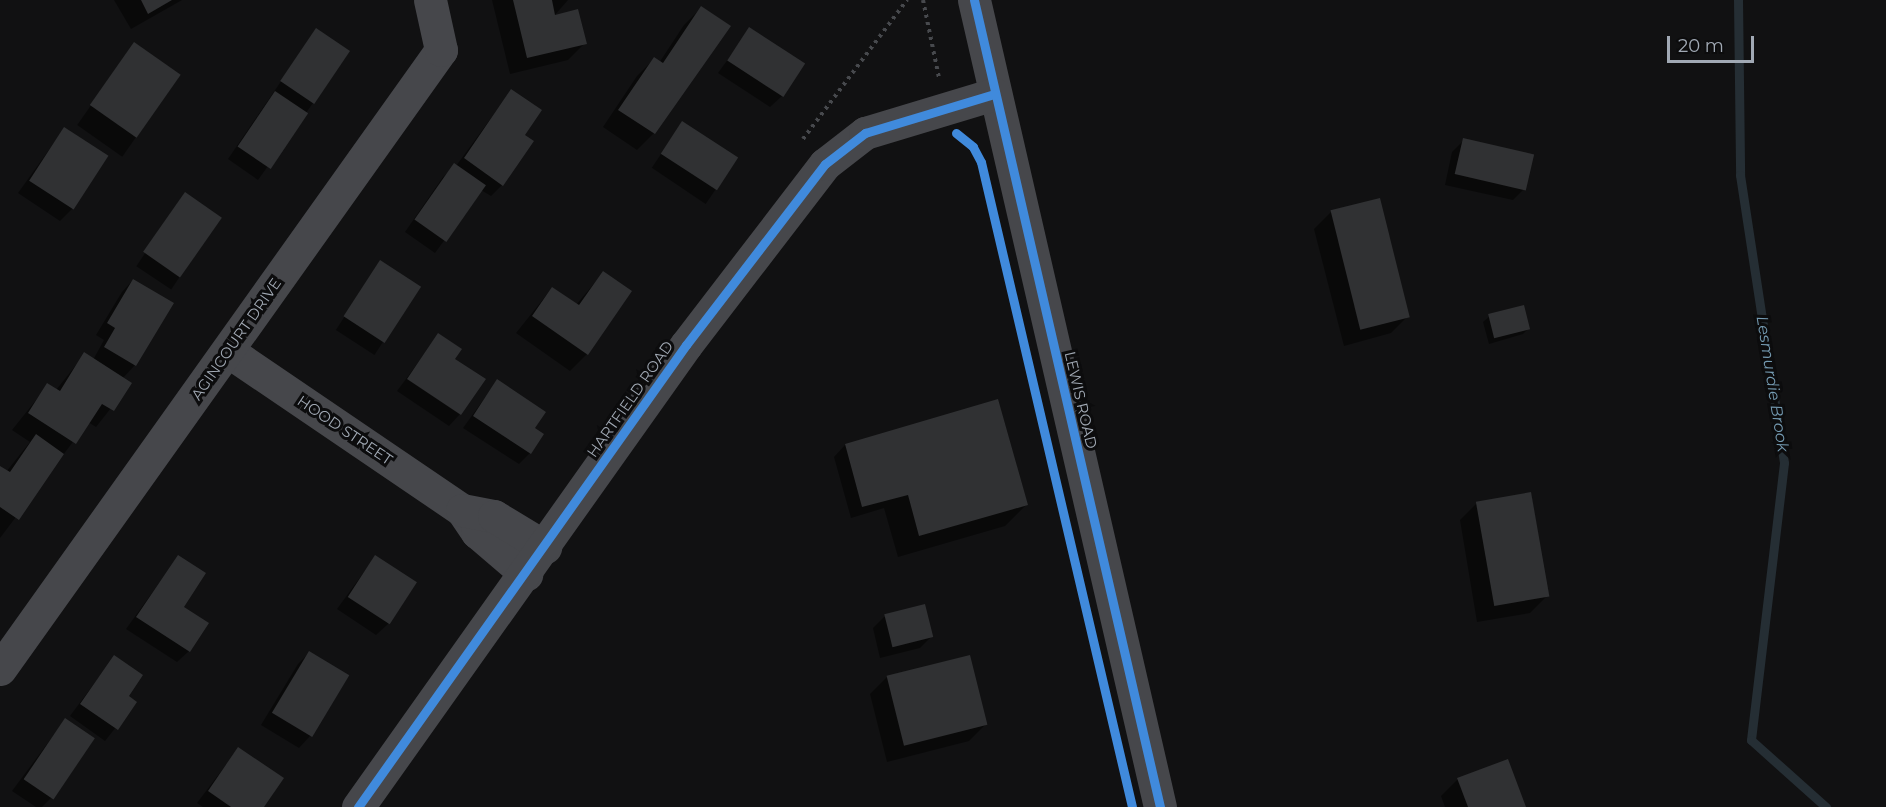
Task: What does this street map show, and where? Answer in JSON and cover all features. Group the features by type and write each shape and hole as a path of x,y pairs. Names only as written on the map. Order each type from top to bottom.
{"street":[{"name":"AGINCOURT DRIVE","path":"0,669 441,50 430,0"},
{"name":"LEWIS ROAD","path":"974,0 1160,807"},
{"name":"HARTFIELD ROAD","path":"358,807 526,574 686,345 825,164 865,133 994,94"},
{"name":"HOOD STREET","path":"228,351 462,510 477,532 526,574"},
{"name":"HOOD STREET","path":"462,510 494,516 545,547"}],"path":[{"path":"923,0 948,107"}],"building":[{"path":"141,0 172,0 148,14"},
{"path":"513,0 552,0 555,15 578,9 587,44 527,58"},
{"path":"701,6 731,26 655,134 618,110 654,57 663,63"},
{"path":"749,27 805,63 783,97 727,61"},
{"path":"316,28 350,51 314,104 280,81"},
{"path":"134,42 181,75 137,138 90,105"},
{"path":"511,89 542,110 525,135 534,141 503,186 464,158"},
{"path":"275,91 308,113 271,169 238,147"},
{"path":"682,121 738,157 717,190 661,154"},
{"path":"64,127 108,156 74,210 29,181"},
{"path":"1463,138 1534,154 1526,190 1455,174"},
{"path":"454,163 486,185 446,242 414,220"},
{"path":"185,192 222,218 180,278 143,252"},
{"path":"1380,198 1410,317 1360,330 1331,210"},
{"path":"380,260 421,287 385,343 344,316"},
{"path":"603,271 632,291 588,355 532,316 552,287 579,305"},
{"path":"133,279 174,303 136,366 104,347 115,328 107,323"},
{"path":"1524,305 1530,329 1494,338 1488,314"},
{"path":"438,333 462,349 455,359 486,379 461,415 407,379"},
{"path":"84,352 132,383 114,411 102,404 76,444 28,413 47,383 60,391"},
{"path":"497,379 546,412 535,428 544,434 531,454 473,416"},
{"path":"998,399 1028,505 919,536 908,495 862,507 845,444"},
{"path":"36,434 64,454 19,520 0,507 0,466 10,472"},
{"path":"1531,492 1549,596 1494,606 1476,502"},
{"path":"178,555 206,573 184,607 209,623 190,652 136,617"},
{"path":"375,555 417,582 390,624 348,597"},
{"path":"925,604 933,637 892,647 884,614"},
{"path":"309,651 349,675 312,737 272,713"},
{"path":"114,655 143,675 129,696 137,702 118,730 80,704"},
{"path":"970,655 987,725 904,746 887,676"},
{"path":"65,718 95,738 53,799 24,779"},
{"path":"238,747 284,778 264,807 231,807 208,791"},
{"path":"1508,759 1526,807 1468,807 1457,778"}],"waterway":[{"name":"Lesmurdie Brook","path":"1738,0 1740,175 1784,463 1751,740 1826,807"}],"cycle path":[{"path":"974,0 1160,807"},
{"path":"358,807 686,345 825,164 865,133 994,94"},
{"path":"956,133 973,147 981,162 1132,807"}]}
